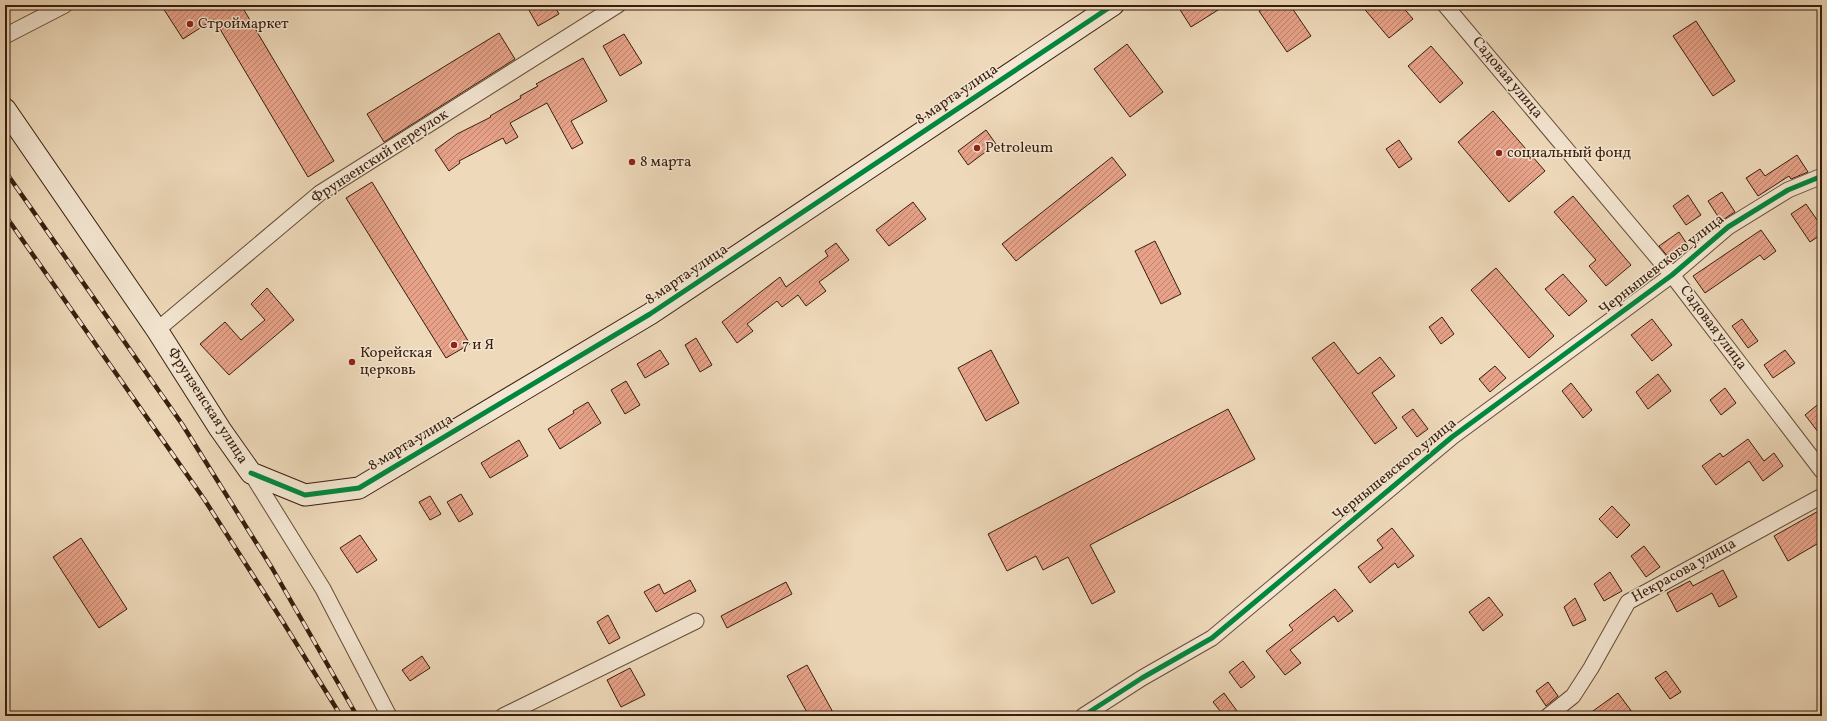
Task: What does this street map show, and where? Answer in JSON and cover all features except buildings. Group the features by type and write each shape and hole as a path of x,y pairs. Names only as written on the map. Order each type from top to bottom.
{"street":[{"path":"5,36 66,5"},
{"name":"Фрунзенский переулок","path":"157,330 320,194 618,5"},
{"name":"8 марта улица","path":"251,473 305,496 359,488 650,314 1113,5"},
{"name":"Садовая улица","path":"1445,5 1672,275 1822,471"},
{"name":"Фрунзенская улица","path":"5,109 157,330 220,429 251,473 323,590 389,716"},
{"name":"Чернышевского улица","path":"1083,716 1142,678 1212,638 1452,437 1672,275 1728,227 1788,190 1822,176"},
{"name":"Некрасова улица","path":"1548,716 1573,696 1591,668 1628,602 1822,496"},
{"path":"503,716 696,621"}],"railway":[{"path":"5,171 182,424 272,568 357,716"},
{"path":"5,215 204,499 341,716"}],"cycle path":[{"path":"251,473 305,495 359,488 650,314 1113,5"},
{"path":"1083,716 1142,678 1212,638 1452,437 1672,275 1728,227 1788,190 1822,176"}],"place":[{"name":"Строймаркет","path":"190,24"},
{"name":"Petroleum","path":"977,148"},
{"name":"социальный фонд","path":"1499,153"},
{"name":"8 марта","path":"632,162"},
{"name":"7 и Я","path":"454,345"},
{"name":"Корейская церковь","path":"352,362"}]}
